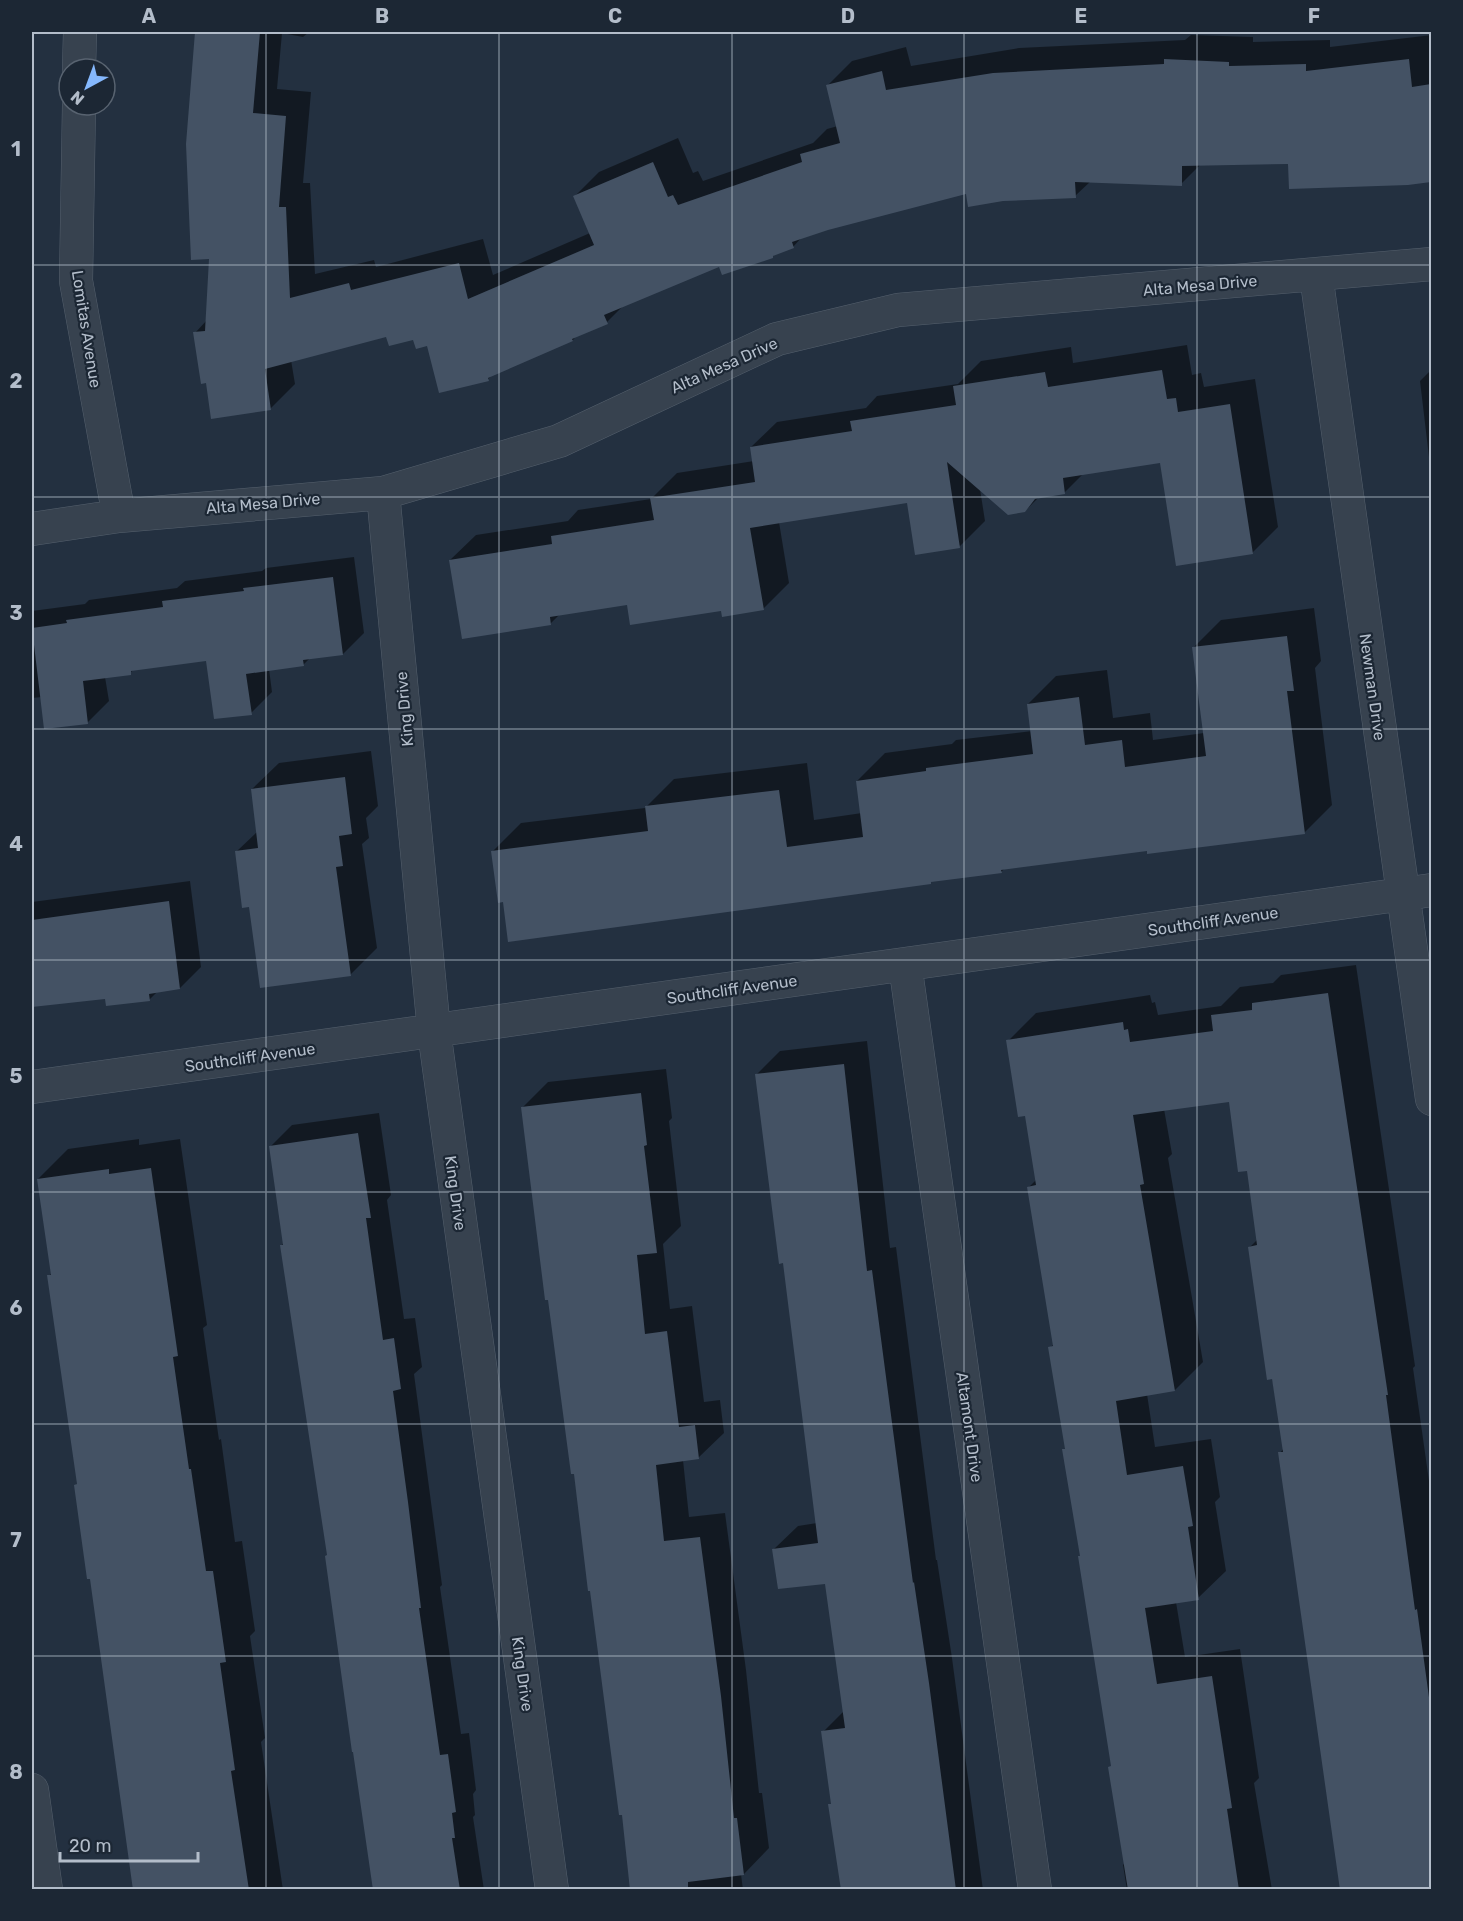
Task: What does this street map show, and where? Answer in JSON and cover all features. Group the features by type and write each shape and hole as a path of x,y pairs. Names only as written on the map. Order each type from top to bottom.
{"street":[{"path":"79,57 80,32"},
{"name":"Lomitas Avenue","path":"79,117 76,281 119,516"},
{"name":"Alta Mesa Drive","path":"32,529 119,516 384,493 559,441 777,339 898,310 1431,264"},
{"name":"Newman Drive","path":"1316,275 1416,892 1431,1099"},
{"name":"King Drive","path":"384,493 434,1031 552,1890"},
{"name":"Southcliff Avenue","path":"32,1087 1416,892"},
{"name":"Altamont Drive","path":"905,964 1035,1890"},
{"path":"32,1790 46,1890"}],"building":[{"path":"195,32 260,32 253,113 286,116 279,207 286,207 290,298 349,283 351,290 459,263 468,299 594,245 573,196 653,162 668,197 673,195 678,205 802,162 800,154 840,143 826,85 882,71 886,90 993,73 1164,64 1164,59 1229,62 1229,66 1306,64 1306,71 1409,59 1412,87 1431,84 1431,182 1408,185 1289,189 1288,164 1182,166 1182,186 1075,182 1076,198 1003,201 968,207 966,194 828,230 792,242 794,248 773,256 773,258 722,275 719,267 604,315 608,324 488,378 489,381 439,393 427,346 416,349 413,340 389,346 386,337 265,369 271,410 211,419 206,383 201,384 193,332 205,331 209,259 191,260 186,144"},
{"path":"1162,370 1167,399 1176,398 1178,412 1230,404 1253,554 1176,566 1160,463 1063,478 1065,494 1035,499 1025,512 1008,515 947,462 960,548 915,555 907,503 750,528 764,610 722,617 721,611 630,625 627,605 550,617 551,625 462,639 449,560 552,544 551,536 654,520 650,498 755,482 750,447 852,431 850,421 956,405 953,386 1045,372 1048,387"},
{"path":"333,577 343,655 303,660 304,666 246,674 252,715 214,719 206,661 131,671 131,675 83,681 88,724 44,729 32,628 67,623 66,620 163,607 162,601"},
{"path":"1287,636 1294,691 1287,691 1305,834 1001,870 1002,873 931,882 931,884 508,942 503,902 498,903 491,851 648,831 645,806 779,790 787,847 863,837 856,781 926,771 926,768 1033,754 1027,704 1079,697 1085,745 1122,740 1125,767 1206,756 1192,647"},
{"path":"345,777 352,834 339,836 343,866 336,867 351,976 260,988 249,907 242,908 235,851 258,848 251,789"},
{"path":"169,901 180,989 149,994 150,1001 106,1006 105,999 32,1007 32,920"},
{"path":"1328,993 1388,1395 1386,1395 1415,1610 1417,1609 1431,1712 1431,1890 1340,1890 1278,1452 1283,1452 1272,1379 1267,1380 1248,1247 1257,1245 1247,1171 1238,1172 1229,1102 1133,1115 1144,1184 1140,1185 1175,1391 1116,1401 1127,1475 1183,1466 1193,1526 1188,1527 1199,1600 1145,1608 1157,1684 1212,1676 1232,1808 1227,1809 1239,1890 1128,1890 1108,1767 1111,1766 1078,1556 1080,1556 1062,1449 1065,1449 1048,1347 1053,1346 1027,1187 1036,1185 1025,1116 1018,1117 1006,1040 1123,1022 1124,1030 1128,1029 1130,1042 1213,1031 1211,1015 1252,1010 1252,1003"},
{"path":"844,1064 867,1271 872,1270 956,1890 841,1890 828,1804 831,1804 821,1731 845,1728 825,1584 778,1589 772,1549 818,1543 783,1263 779,1264 755,1074"},
{"path":"641,1093 647,1145 644,1146 657,1253 637,1255 645,1334 667,1331 679,1427 695,1425 699,1459 656,1465 664,1541 700,1537 734,1818 737,1818 744,1875 688,1882 688,1890 630,1890 622,1815 619,1815 574,1474 571,1474 548,1300 545,1300 521,1107"},
{"path":"358,1133 371,1218 366,1218 383,1340 394,1338 401,1389 393,1391 421,1608 419,1608 440,1755 448,1754 456,1812 452,1813 455,1838 452,1838 460,1890 373,1890 325,1556 327,1555 280,1245 283,1245 269,1146"},
{"path":"151,1168 178,1356 173,1357 189,1469 191,1469 206,1571 213,1571 226,1662 220,1663 235,1770 231,1771 249,1890 133,1890 90,1579 87,1579 74,1485 77,1484 47,1275 51,1275 37,1179 109,1169 109,1174"}]}
